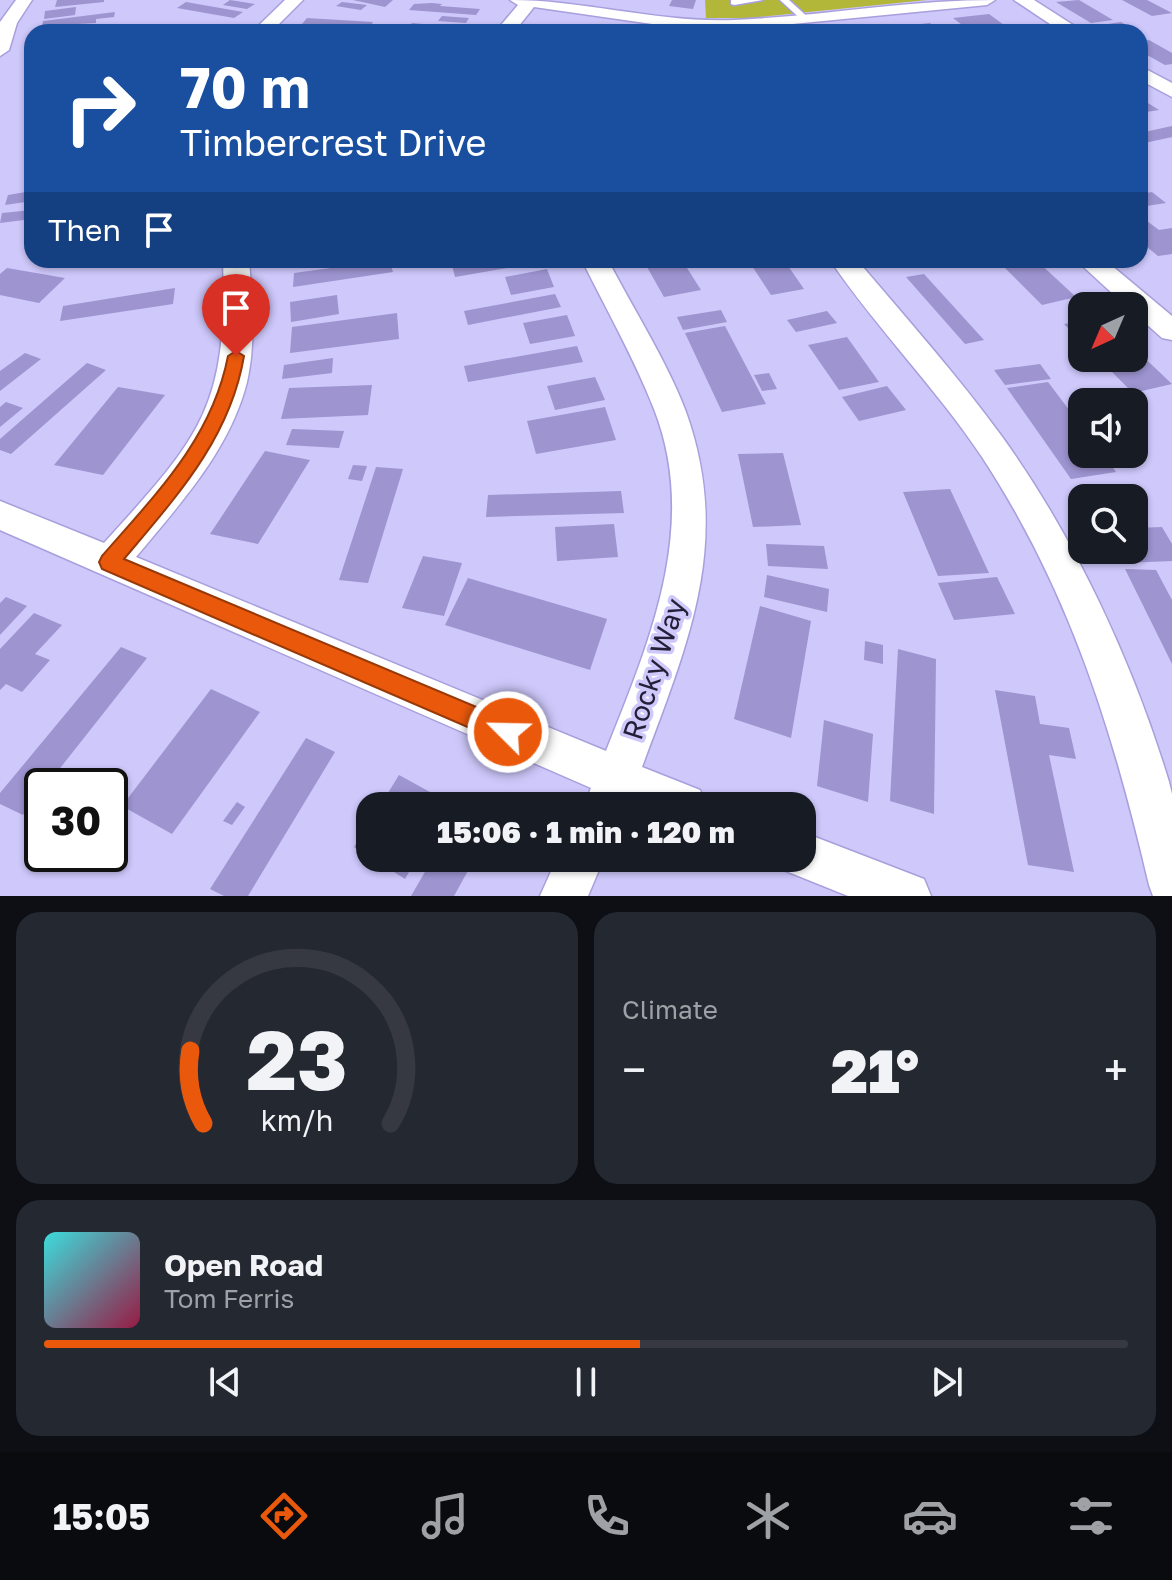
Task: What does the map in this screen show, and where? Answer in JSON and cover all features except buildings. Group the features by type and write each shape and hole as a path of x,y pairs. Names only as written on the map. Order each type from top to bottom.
{"street":[{"path":"1,47 8,23 24,0"},
{"path":"270,24 295,0"},
{"path":"827,24 987,0"},
{"path":"1022,0 1062,24"},
{"path":"509,24 524,1 661,24"},
{"path":"1148,77 1172,91"},
{"path":"110,562 188,469 213,428 231,385 236,356 236,268"},
{"name":"Rocky Way","path":"599,268 670,411 686,473 690,541 673,630 611,792"},
{"path":"850,268 952,391 996,452 1035,518 1116,694 1142,767 1172,885"},
{"path":"1098,268 1172,331"},
{"path":"0,515 110,562 611,792"},
{"path":"816,860 907,896"},
{"path":"564,896 575,872"}],"lane":[{"path":"734,2 759,0"},
{"path":"784,0 812,24"}],"shaded area":[{"path":"705,0 927,0 749,18 706,18"}],"route":[{"path":"236,356 231,385 213,428 188,469 110,562 508,732"}]}
